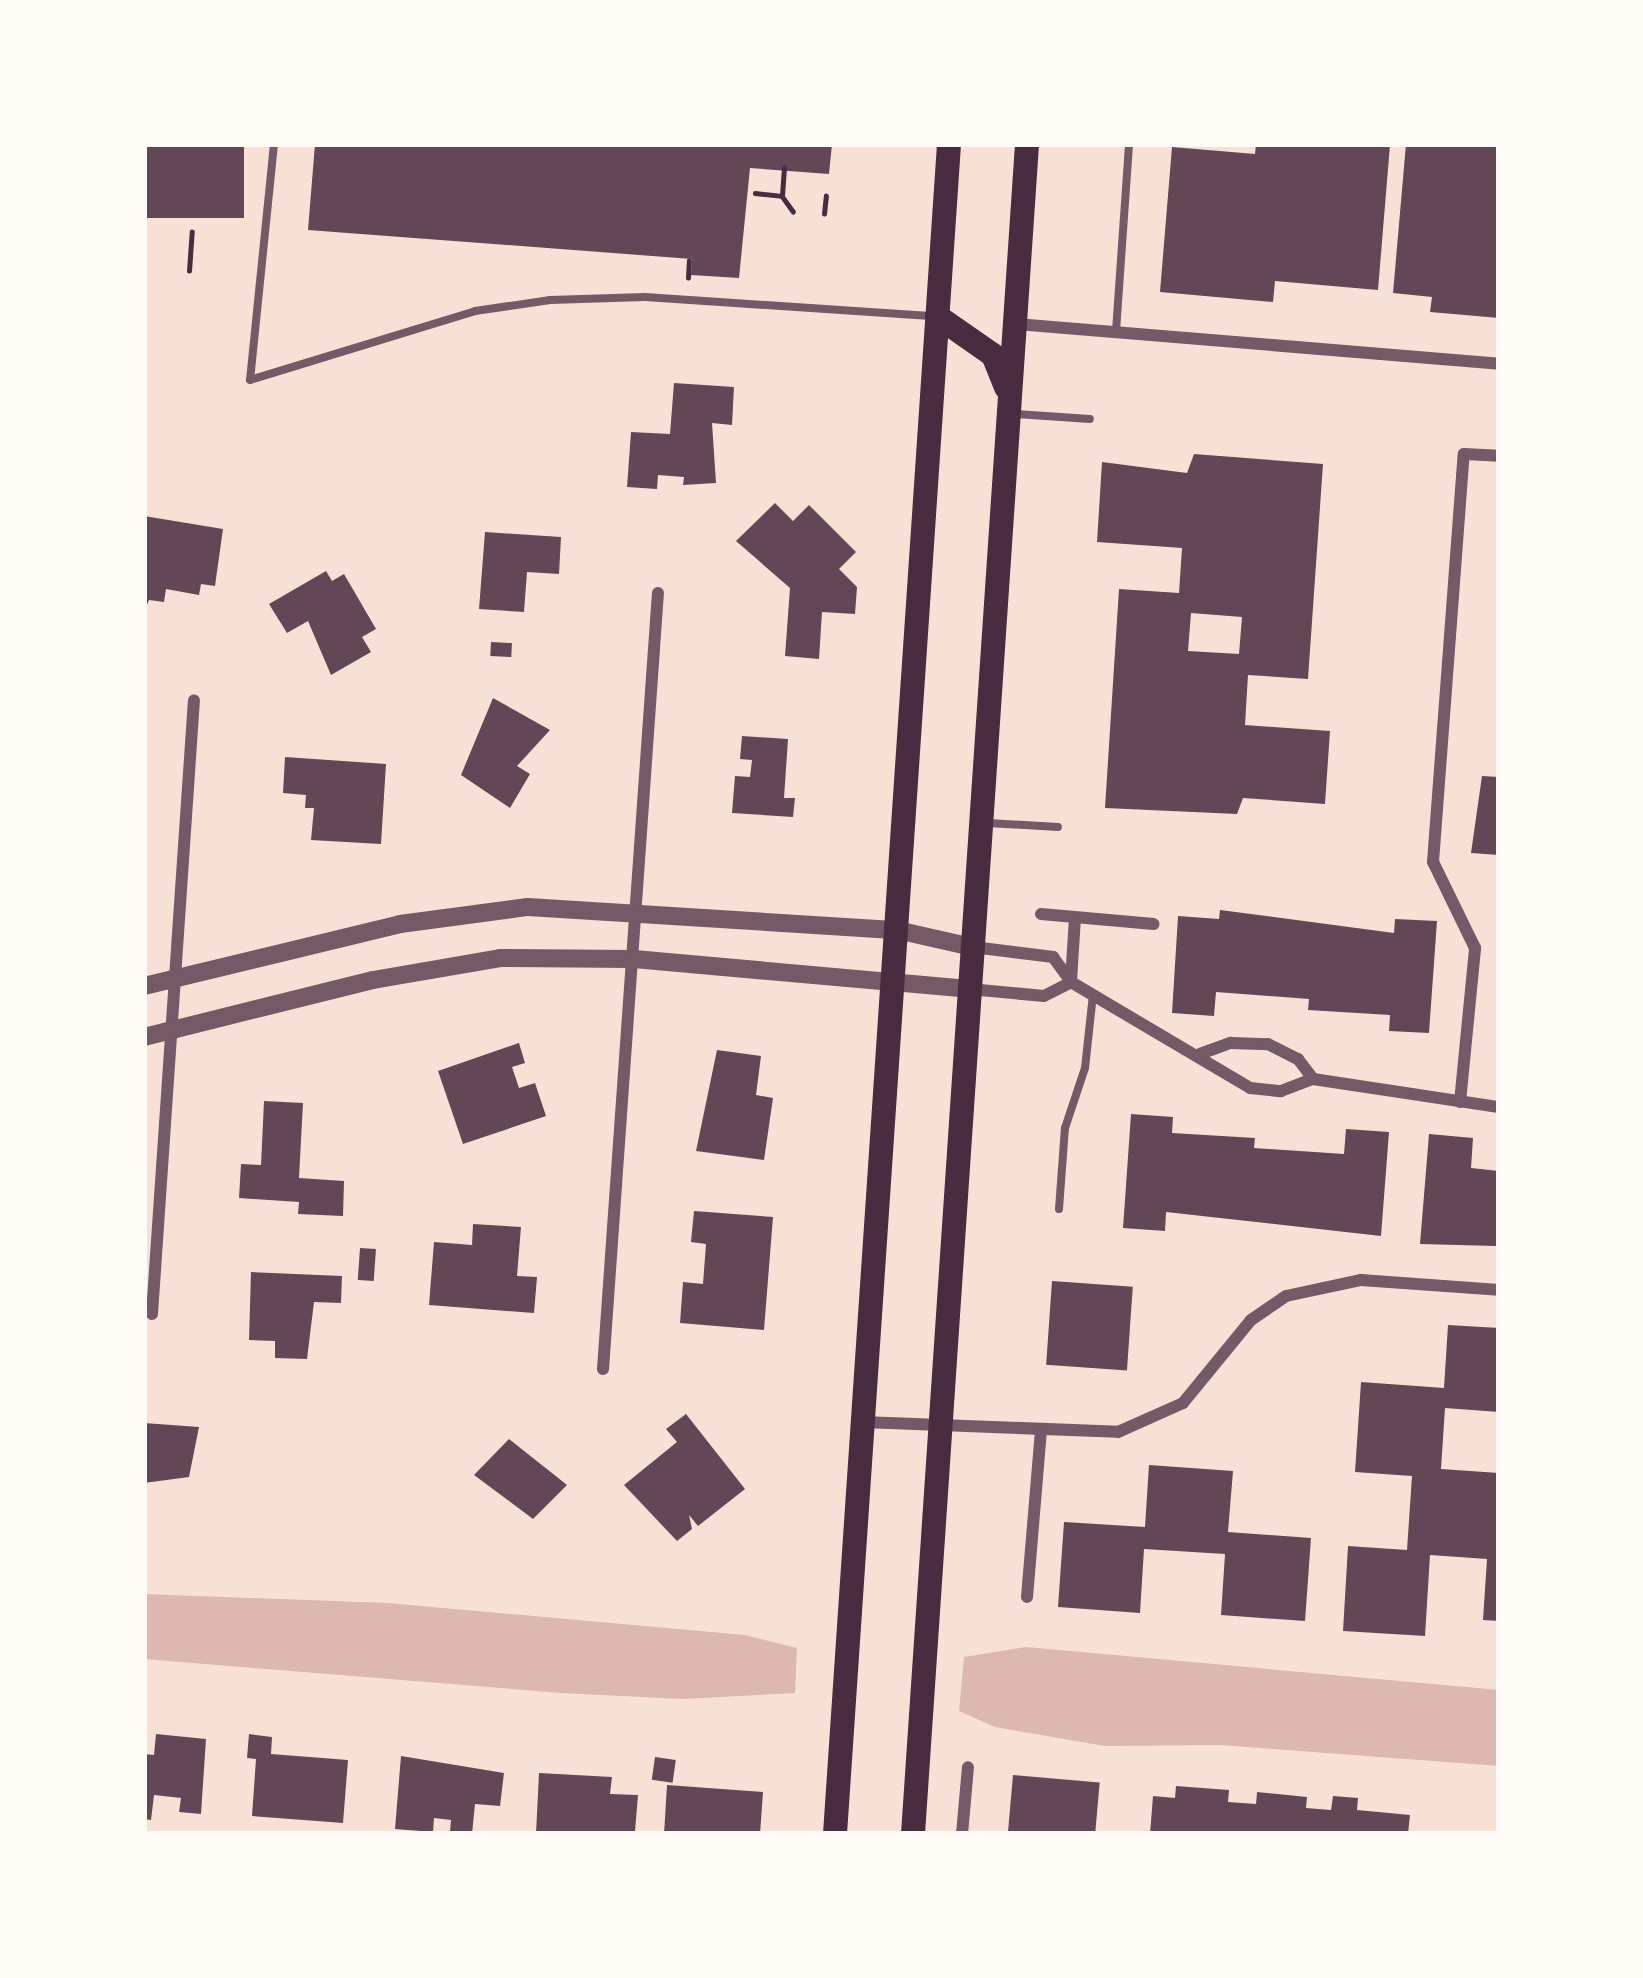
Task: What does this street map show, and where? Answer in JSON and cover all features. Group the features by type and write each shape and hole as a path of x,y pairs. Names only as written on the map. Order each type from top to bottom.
{"main road":[{"path":"835,1834 950,144"},
{"path":"913,1834 1027,144"},
{"path":"937,316 993,355 1009,405"}],"street":[{"path":"1015,324 1499,364"},
{"path":"1460,1102 1475,948 1433,862 1464,454 1499,456"},
{"path":"603,1369 658,593"},
{"path":"152,1314 194,700"},
{"path":"144,986 448,916 637,908 897,930 972,947 1053,957 1071,982 1201,1054 1250,1088 1282,1091 1312,1079 1499,1106"},
{"path":"1041,914 1154,924"},
{"path":"1071,982 1076,918"},
{"path":"144,1037 373,980 500,958 634,959 1045,996 1071,982"},
{"path":"1201,1054 1231,1043 1268,1044 1298,1059 1312,1079"},
{"path":"863,1422 1118,1432 1154,1421 1183,1403 1268,1305 1305,1290 1361,1280 1499,1289"},
{"path":"1027,1597 1040,1430"},
{"path":"962,1834 968,1767"}],"lane":[{"path":"274,144 250,380 475,311 550,300 625,296 937,316"},
{"path":"1116,331 1129,144"},
{"path":"1009,405 1090,419"},
{"path":"981,822 1058,827"},
{"path":"1059,1209 1065,1128 1085,1068 1093,993"}],"path":[{"path":"784,169 782,196 793,211"},
{"path":"755,193 782,196"},
{"path":"824,214 826,196"},
{"path":"189,271 192,232"},
{"path":"688,278 689,261"}],"shaded area":[{"path":"144,1594 388,1603 745,1635 797,1648 795,1693 682,1699 561,1693 144,1659"},
{"path":"1026,1647 1499,1690 1499,1766 1220,1745 1105,1746 995,1727 959,1711 964,1657"}],"building":[{"path":"144,144 244,144 244,218 144,218"},
{"path":"315,144 832,144 829,174 750,168 739,278 691,275 692,259 308,230"},
{"path":"1256,144 1390,145 1378,290 1275,281 1273,302 1160,292 1172,147 1255,154"},
{"path":"1406,144 1499,144 1499,318 1430,312 1432,297 1393,293"},
{"path":"674,383 734,387 732,425 712,423 716,483 683,485 684,477 658,475 657,489 627,487 631,432 670,434"},
{"path":"1194,454 1323,464 1308,679 1248,675 1245,725 1330,731 1325,804 1243,798 1237,814 1105,808 1119,589 1179,593 1182,548 1097,542 1102,462 1187,473","holes":["1191,613 1242,617 1239,654 1188,651"]},
{"path":"775,503 793,521 809,505 856,552 839,569 857,587 855,614 822,612 819,659 785,656 790,588 736,541"},
{"path":"144,516 223,529 215,586 201,584 199,595 166,589 164,602 149,600 144,612"},
{"path":"485,532 561,537 559,574 527,572 524,612 479,609"},
{"path":"326,571 332,581 344,574 376,629 362,637 371,652 331,675 308,621 287,633 269,604"},
{"path":"491,642 512,643 511,657 490,656"},
{"path":"493,698 550,730 517,766 530,774 510,808 461,775"},
{"path":"742,736 788,739 784,798 795,798 793,817 732,813 735,776 750,777 752,760 740,759"},
{"path":"285,757 386,764 381,844 311,840 314,808 305,808 306,795 283,793"},
{"path":"1482,776 1499,777 1499,855 1471,853"},
{"path":"1220,910 1394,933 1395,919 1437,921 1429,1033 1389,1031 1390,1015 1308,1010 1309,999 1216,992 1214,1016 1172,1013 1178,916 1219,919"},
{"path":"519,1043 525,1063 512,1067 519,1088 535,1083 546,1116 463,1144 438,1071"},
{"path":"717,1050 761,1056 756,1095 773,1098 764,1160 696,1151"},
{"path":"264,1101 303,1103 299,1178 344,1181 343,1216 298,1214 299,1202 239,1198 241,1164 261,1165"},
{"path":"1131,1114 1173,1117 1172,1133 1255,1138 1254,1148 1344,1154 1346,1129 1389,1132 1381,1236 1166,1212 1165,1231 1123,1228"},
{"path":"1429,1134 1473,1138 1471,1168 1499,1171 1496,1246 1420,1244"},
{"path":"694,1211 773,1217 764,1330 680,1323 683,1282 703,1284 706,1244 691,1242"},
{"path":"473,1224 521,1227 517,1276 537,1277 534,1313 429,1305 434,1242 472,1245"},
{"path":"360,1248 376,1249 374,1281 358,1280"},
{"path":"251,1272 342,1276 341,1303 314,1302 307,1359 275,1358 275,1341 249,1340"},
{"path":"1052,1281 1133,1287 1127,1370 1046,1365"},
{"path":"1448,1325 1499,1328 1499,1412 1445,1408 1441,1469 1499,1473 1499,1621 1483,1620 1487,1559 1430,1555 1425,1636 1343,1631 1348,1546 1407,1550 1412,1476 1355,1472 1361,1382 1444,1388"},
{"path":"686,1414 745,1489 698,1526 689,1515 692,1529 677,1541 624,1485 677,1442 666,1429"},
{"path":"144,1423 199,1427 189,1477 144,1483"},
{"path":"509,1439 567,1485 533,1519 474,1475"},
{"path":"1149,1465 1233,1471 1228,1532 1311,1538 1305,1621 1221,1615 1225,1554 1144,1549 1140,1613 1058,1607 1064,1522 1145,1527"},
{"path":"156,1734 206,1739 201,1814 179,1812 181,1798 154,1795 151,1820 144,1819 144,1754 154,1755"},
{"path":"249,1734 272,1737 271,1754 348,1760 343,1823 252,1816 256,1759 247,1758"},
{"path":"401,1756 504,1773 500,1806 475,1804 472,1834 450,1832 451,1820 434,1818 433,1832 395,1829"},
{"path":"655,1757 676,1760 673,1783 652,1780"},
{"path":"539,1773 612,1777 610,1794 638,1795 635,1831 536,1834"},
{"path":"1013,1775 1100,1783 1095,1834 1008,1834"},
{"path":"667,1785 763,1792 760,1834 664,1834"},
{"path":"1176,1786 1229,1790 1228,1802 1256,1804 1257,1792 1307,1797 1306,1808 1331,1810 1333,1796 1358,1798 1357,1810 1410,1815 1408,1834 1150,1834 1153,1796 1175,1798"}]}
